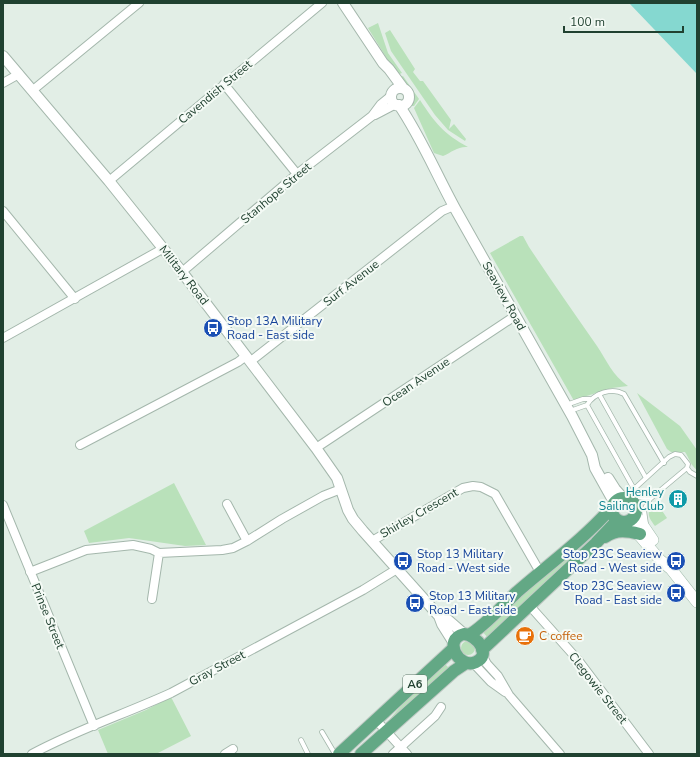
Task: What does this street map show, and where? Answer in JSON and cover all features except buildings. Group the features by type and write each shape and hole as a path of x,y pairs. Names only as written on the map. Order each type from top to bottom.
{"main road":[{"path":"628,519 637,512 636,504 630,498 616,502 613,515 628,519 644,533 660,560 671,569 697,602"},
{"name":"A6","path":"339,754 454,645 456,639 460,635 467,634 478,629 540,572 595,526 616,502"},
{"name":"A6","path":"362,754 454,671 480,659 482,652 614,524 628,519"},
{"path":"596,543 617,531 644,533"},
{"path":"467,634 474,637 479,642 482,652"},
{"path":"454,645 457,656 469,663"}],"street":[{"path":"33,90 140,3"},
{"name":"Cavendish Street","path":"108,181 322,3"},
{"name":"Seaview Road","path":"343,3 382,63 403,88"},
{"name":"Military Road","path":"3,56 164,248 316,448 336,478 353,519 439,616 454,645"},
{"name":"Seaview Road","path":"382,63 395,99 418,135 454,206 568,408 592,455 595,468 616,502"},
{"path":"3,83 19,74"},
{"path":"224,84 297,174"},
{"path":"403,88 408,92 409,98 404,105 395,99 397,89 403,88"},
{"name":"Stanhope Street","path":"182,272 297,174 395,99"},
{"name":"Seaview Road","path":"408,101 418,135"},
{"name":"Surf Avenue","path":"80,445 238,362 248,359 442,211 454,206"},
{"path":"3,211 75,299"},
{"path":"3,338 164,248"},
{"name":"Ocean Avenue","path":"316,448 515,316"},
{"name":"Shirley Crescent","path":"372,541 463,488 473,486 481,487 495,494 540,572"},
{"path":"30,572 86,550 133,545 151,549 159,553 222,550 233,548 323,496 341,489"},
{"path":"227,504 247,541"},
{"name":"Prinse Street","path":"3,505 94,726"},
{"path":"152,599 159,553"},
{"name":"Gray Street","path":"32,754 171,693 363,590 397,569"},
{"name":"Clegowie Street","path":"529,605 578,660 649,754"},
{"name":"Military Road","path":"439,616 448,620 467,634"},
{"path":"482,652 487,664 498,676 509,695 560,754"},
{"path":"469,663 476,666 491,682 509,695"},
{"path":"393,754 435,716 441,707"},
{"path":"376,720 407,754"},
{"path":"225,754 233,749"}],"lane":[{"path":"568,408 583,399 590,399 599,394 610,391 618,391 624,394 664,463"},
{"path":"599,394 646,478"},
{"path":"568,408 587,404 590,399"},
{"path":"587,404 639,498 650,499"},
{"path":"634,489 664,463 669,456 675,454 680,454 688,464 687,468 690,472 697,476"},
{"path":"644,533 644,510 650,499 687,468"},
{"path":"322,732 335,754"},
{"path":"300,740 308,754"}],"green space":[{"path":"378,23 388,53 402,73 397,75 368,28"},
{"path":"390,30 415,69 413,72 420,81 423,81 451,120 449,129 454,124 466,139 465,141 448,130 435,115 391,51 385,33"},
{"path":"403,76 419,99 414,106 412,106 411,103 412,93 398,78"},
{"path":"420,100 430,115 446,132 468,147 458,148 443,156 434,153 414,108"},
{"path":"520,236 523,236 597,346 610,368 622,382 628,386 612,388 574,400 573,399 490,253"},
{"path":"637,393 680,426 697,450 697,470 685,452 671,452 667,449"},
{"path":"174,483 206,545 185,546 129,538 89,543 84,531"},
{"path":"656,502 667,518 655,526 650,519 649,511"},
{"path":"607,517 611,522 532,594 488,638 482,631"},
{"path":"465,641 471,641 475,645 475,651 471,655 465,655 461,651 461,645"},
{"path":"444,663 449,668 391,720 390,719 400,707"},
{"path":"171,697 191,736 156,754 108,754 98,730 146,710"}],"water":[{"path":"629,3 697,3 697,74"}],"place":[{"name":"Stop 13A Military Road - East side","path":"213,328"},
{"name":"Henley Sailing Club","path":"678,499"},
{"name":"Stop 13 Military Road - West side","path":"403,561"},
{"name":"Stop 23C Seaview Road - West side","path":"676,561"},
{"name":"Stop 23C Seaview Road - East side","path":"676,593"},
{"name":"Stop 13 Military Road - East side","path":"415,603"},
{"name":"C coffee","path":"525,636"}]}
